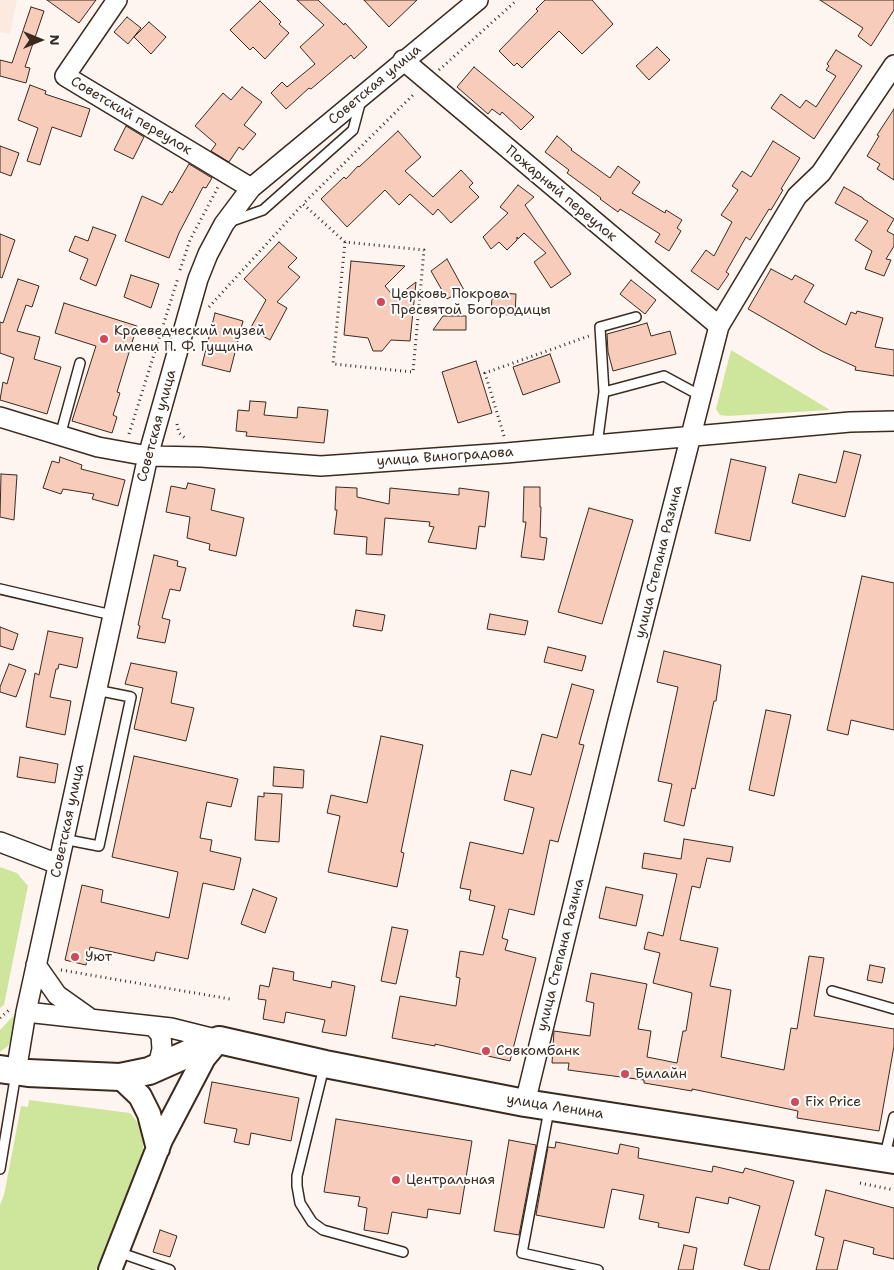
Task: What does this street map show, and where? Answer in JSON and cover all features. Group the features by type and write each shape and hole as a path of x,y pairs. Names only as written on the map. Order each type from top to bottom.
{"main road":[{"name":"улица Ленина","path":"219,1040 325,1064 537,1105 889,1159"},
{"path":"5,1068 120,1077 149,1071 219,1040"}],"street":[{"name":"Советский переулок","path":"117,0 65,76 251,188"},
{"name":"Советская улица","path":"5,1068 21,1040 63,839 148,456 198,279 208,254 224,224 251,188 403,60 478,0"},
{"name":"Пожарный переулок","path":"403,60 719,326"},
{"name":"улица Степана Разина","path":"537,1105 616,731 719,326 797,196 821,173 894,65"},
{"name":"улица Виноградова","path":"0,417 98,447 148,456 201,457 321,466 598,445 850,422 894,421"},
{"path":"0,842 58,864"},
{"path":"36,966 57,995 89,1018"},
{"path":"26,1012 171,1028 219,1040 204,1058 158,1149 114,1261"},
{"path":"149,1071 159,1062 162,1049 161,1035 153,1026"},
{"path":"120,1077 140,1096 149,1114 158,1149"}],"lane":[{"path":"224,224 263,210 353,130 363,95"},
{"path":"598,445 604,392 600,327 636,317"},
{"path":"60,436 80,364"},
{"path":"604,392 664,376 701,396"},
{"path":"0,589 112,615"},
{"path":"63,839 99,846 130,697 96,690"},
{"path":"832,992 894,1009"},
{"path":"325,1064 297,1176 296,1186 300,1203 312,1222 323,1230 403,1252"},
{"path":"0,1169 5,1068"},
{"path":"537,1105 522,1252 598,1270"},
{"path":"889,1159 894,1117"},
{"path":"114,1261 170,1270"}],"path":[{"path":"208,309 303,204 427,81 517,0"},
{"path":"303,204 345,242 424,250 412,372 333,364 345,242"},
{"path":"505,441 485,373 596,334"},
{"path":"36,966 230,999"},
{"path":"860,1183 894,1190"}],"shaded area":[{"path":"0,0 17,0 10,34 0,32"}],"green space":[{"path":"731,350 830,410 720,415 716,409"},
{"path":"0,867 17,873 28,886 4,1005 0,1008"},
{"path":"20,1009 11,1040 8,1046 0,1052 0,1030"},
{"path":"29,1100 130,1113 139,1124 143,1136 143,1152 96,1270 0,1270 0,1205 4,1195 21,1106 28,1107"}],"building":[{"path":"47,0 96,0 79,23"},
{"path":"297,0 318,0 344,25 345,23 367,47 354,59 351,55 286,109 271,93 282,82 287,87 315,64 300,47 324,25"},
{"path":"364,0 417,0 389,27"},
{"path":"545,0 592,0 613,24 582,54 559,31 522,68 517,63 514,66 499,51 538,11 536,9"},
{"path":"820,0 894,0 894,10 871,46 858,36 863,28"},
{"path":"260,1 289,33 265,59 253,47 250,50 230,30"},
{"path":"31,7 44,11 25,67 30,68 26,83 0,76 0,60 12,63"},
{"path":"127,17 141,28 128,44 114,32"},
{"path":"149,22 166,37 151,54 134,37"},
{"path":"657,47 670,60 649,80 636,66"},
{"path":"836,50 862,66 814,139 771,108 781,94 800,108 806,100 816,107 836,76 826,70 829,66 827,64"},
{"path":"474,67 534,117 521,130 502,112 500,115 492,109 488,114 457,87"},
{"path":"30,85 46,91 45,94 90,109 81,137 52,127 40,165 27,161 38,128 18,120"},
{"path":"242,87 262,102 244,125 256,134 243,150 239,147 229,162 211,151 216,144 195,126 223,93 231,100"},
{"path":"894,109 894,180 877,169 880,164 867,156 879,136 877,135"},
{"path":"126,126 144,137 133,159 114,150"},
{"path":"398,131 421,157 405,171 433,197 461,170 473,183 469,187 479,197 451,223 438,209 433,215 410,194 399,205 385,190 347,227 321,199 344,177 346,179"},
{"path":"557,136 571,150 610,178 618,166 640,182 632,193 665,213 666,210 682,220 677,228 681,231 669,251 655,242 660,234 620,209 618,212 567,173 569,170 545,152"},
{"path":"773,141 800,158 771,210 769,209 750,240 746,237 726,272 729,274 718,290 691,271 706,250 714,256 732,222 721,215 738,190 732,186 742,171 751,177"},
{"path":"0,146 19,153 11,176 0,172"},
{"path":"189,164 212,178 206,188 203,187 179,233 169,258 125,241 142,196 162,205 170,191 172,193"},
{"path":"518,185 534,197 525,205 571,274 551,288 534,262 546,253 524,233 518,239 517,237 517,240 507,250 499,242 491,249 483,237 508,213 500,207"},
{"path":"844,187 894,219 887,231 894,235 894,246 886,259 891,260 884,276 865,269 872,251 855,240 868,221 835,203"},
{"path":"93,227 116,235 96,286 80,279 88,259 69,251 75,236 88,241"},
{"path":"0,234 15,240 2,278 0,277"},
{"path":"279,242 297,258 288,267 300,277 277,302 287,308 270,340 250,329 266,300 244,279"},
{"path":"447,259 464,290 447,299 431,271"},
{"name":"Церковь Покрова Пресвятой Богородицы","path":"351,261 405,266 385,286 395,298 416,282 410,341 391,340 382,351 373,351 368,338 344,335"},
{"path":"771,269 792,280 795,275 814,285 804,302 846,325 851,312 856,314 857,311 883,318 875,347 894,350 894,376 855,370 856,367 823,352 748,309"},
{"path":"131,275 159,284 151,308 124,297"},
{"path":"18,279 39,286 32,307 26,305 17,331 40,337 34,359 61,367 47,414 0,400 3,382 7,384 14,358 0,353 0,322 3,323"},
{"path":"631,280 656,300 645,314 620,294"},
{"path":"499,293 516,294 515,315 491,314 492,298 498,298"},
{"name":"Краеведческий музей имени П. Ф. Гущина","path":"64,303 137,326 117,392 120,393 113,415 117,417 112,433 72,421 96,346 55,333"},
{"path":"215,313 243,321 230,372 202,365"},
{"path":"443,316 466,316 466,330 433,330"},
{"path":"647,323 651,336 670,331 676,354 613,371 608,352 607,334"},
{"path":"550,354 560,382 523,395 513,367"},
{"path":"476,361 492,413 458,423 442,372"},
{"path":"250,401 266,402 264,415 297,418 298,407 328,410 324,443 246,436 247,432 236,431 238,410 249,411"},
{"path":"844,451 861,455 845,517 792,503 799,474 836,483"},
{"path":"60,457 82,465 81,469 125,480 118,506 92,499 94,494 63,489 61,494 43,488 52,461 59,463"},
{"path":"731,459 766,467 750,541 715,533"},
{"path":"1,474 17,475 14,520 0,517"},
{"path":"188,483 215,489 211,510 244,518 236,556 209,550 210,544 187,538 190,517 166,512 171,486 186,489"},
{"path":"336,487 357,488 357,497 389,504 390,488 459,495 459,488 489,492 485,527 479,526 476,549 428,542 434,527 429,526 430,522 385,518 382,555 366,554 367,537 334,534 337,510 335,510"},
{"path":"524,487 540,487 540,537 547,538 544,560 521,557 526,522 523,522"},
{"path":"589,508 633,520 602,624 558,612"},
{"path":"154,555 178,561 177,566 186,568 180,591 170,589 162,618 170,620 165,643 137,638 140,626 138,625"},
{"path":"862,576 894,583 894,730 851,720 848,735 827,730"},
{"path":"356,610 385,615 382,631 353,626"},
{"path":"490,614 528,621 525,635 487,629"},
{"path":"0,627 18,634 13,650 0,646"},
{"path":"48,631 83,638 77,668 59,664 58,669 56,669 50,697 71,701 65,735 26,727 35,673 39,675"},
{"path":"548,647 586,656 582,671 544,662"},
{"path":"664,651 721,665 716,701 714,701 695,789 692,788 684,826 664,821 672,784 658,781 678,687 657,682"},
{"path":"131,663 177,672 171,703 194,708 186,741 134,729 143,688 125,684"},
{"path":"9,664 26,670 16,697 0,692 0,687"},
{"path":"572,684 594,690 579,744 584,745 558,842 550,840 534,915 509,909 502,938 508,940 505,950 536,958 510,1061 435,1044 435,1046 392,1038 400,996 456,1006 460,978 456,977 460,951 483,955 495,906 469,900 471,890 460,888 470,842 523,854 534,808 504,800 511,770 531,775 542,734 557,738"},
{"path":"766,710 791,715 774,796 749,790"},
{"path":"381,736 423,745 401,852 404,853 397,887 328,872 340,816 327,813 331,795 367,803"},
{"path":"134,756 238,779 231,807 207,802 200,838 212,840 210,851 241,858 234,890 203,883 188,959 156,952 154,961 90,947 86,965 65,960 82,885 103,890 101,902 169,918 178,872 112,857"},
{"path":"20,757 58,764 55,783 17,777"},
{"path":"274,767 304,770 303,788 273,786"},
{"path":"264,793 282,794 279,842 255,840 258,796 264,797"},
{"path":"684,839 733,847 730,862 707,858 700,888 692,886 680,940 718,948 710,986 731,990 721,1057 784,1070 791,1028 797,1029 809,956 824,958 814,1016 894,1029 894,1046 879,1131 797,1118 798,1111 692,1089 692,1091 644,1083 644,1080 568,1070 569,1063 552,1063 554,1031 590,1036 594,1003 586,1001 591,973 647,984 638,1029 651,1031 647,1057 677,1063 683,1031 686,1031 692,993 653,983 660,953 644,949 648,932 663,936 677,874 642,868 644,853 681,859"},
{"path":"606,887 643,895 636,926 599,918"},
{"path":"253,889 277,898 265,933 241,924"},
{"path":"392,927 408,930 396,984 381,981"},
{"path":"870,965 885,968 882,983 867,980"},
{"path":"273,968 294,972 293,980 331,988 332,981 355,986 346,1036 322,1032 325,1020 286,1012 284,1023 263,1019 266,1000 258,999 260,985 269,987"},
{"path":"212,1082 299,1098 291,1141 251,1133 249,1145 234,1142 237,1129 204,1123"},
{"name":"Центральная","path":"336,1119 472,1141 460,1214 428,1209 427,1218 392,1212 388,1234 364,1230 367,1208 358,1206 360,1197 324,1192"},
{"path":"509,1140 536,1145 519,1235 494,1231"},
{"path":"556,1142 618,1154 620,1144 639,1148 638,1158 712,1172 713,1166 743,1173 745,1168 794,1181 769,1270 761,1270 744,1265 760,1206 729,1197 728,1204 696,1197 689,1233 658,1227 659,1223 639,1219 644,1195 612,1189 604,1228 536,1215 548,1147 555,1148"},
{"path":"826,1190 894,1208 894,1259 873,1254 874,1248 844,1240 837,1270 816,1270 824,1238 815,1235"},
{"path":"160,1230 177,1236 170,1257 153,1252"},
{"path":"684,1245 697,1248 693,1270 678,1270"}],"place":[{"name":"Церковь Покрова Пресвятой Богородицы","path":"381,302"},
{"name":"Краеведческий музей имени П. Ф. Гущина","path":"104,339"},
{"name":"Уют","path":"75,957"},
{"name":"Совкомбанк","path":"486,1051"},
{"name":"Билайн","path":"625,1074"},
{"name":"Fix Price","path":"795,1102"},
{"name":"Центральная","path":"396,1180"}]}
